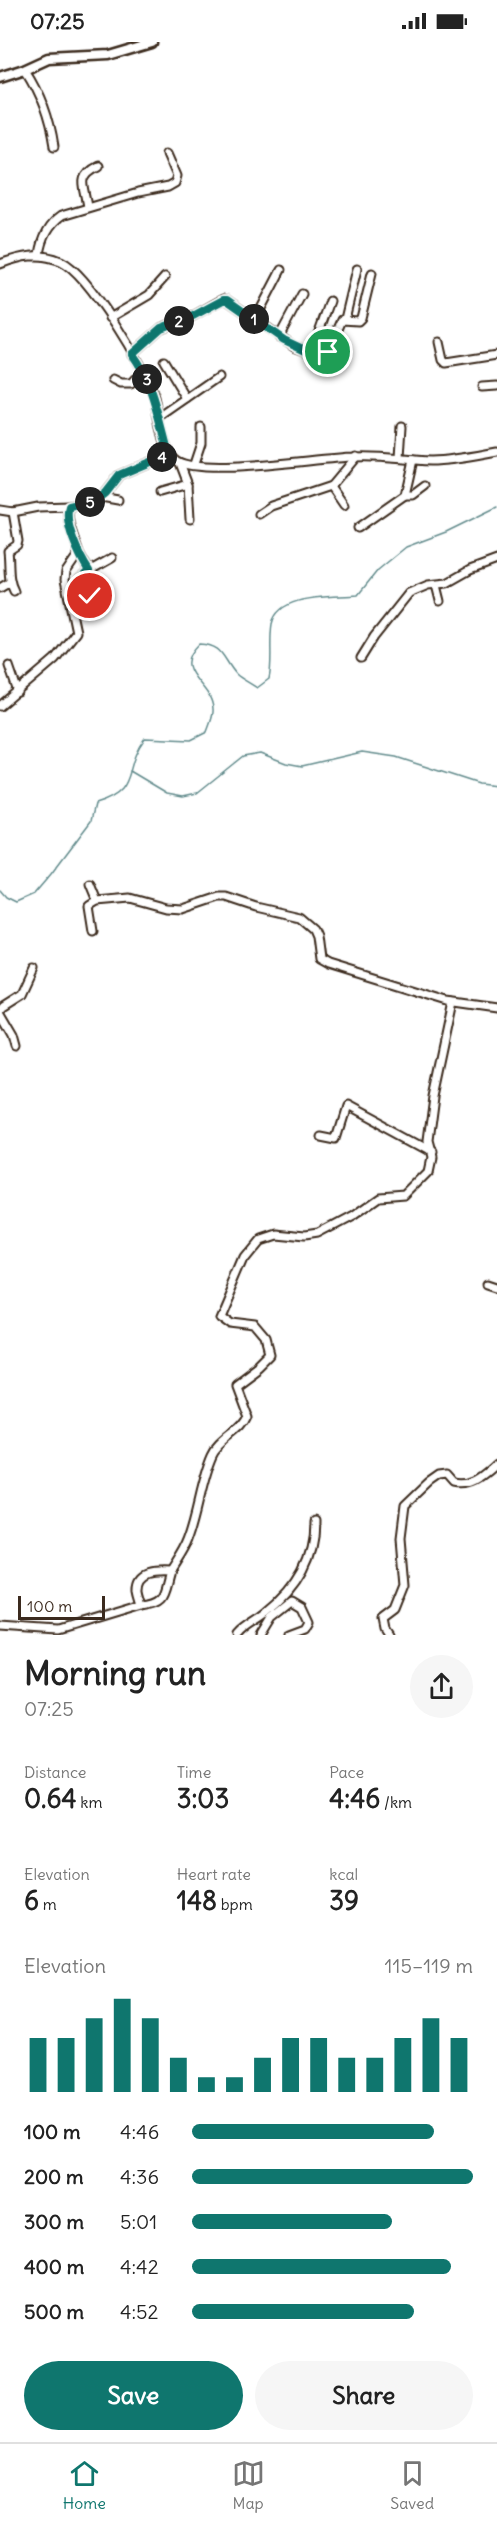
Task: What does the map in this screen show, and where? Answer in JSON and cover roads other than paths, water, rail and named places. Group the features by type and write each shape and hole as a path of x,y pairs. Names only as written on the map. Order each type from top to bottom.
{"main road":[{"path":"0,77 49,58 108,55 152,42"}],"street":[{"path":"25,69 34,84 51,128 54,147"},
{"path":"39,255 45,235 56,219 68,213 168,187 175,183 177,176 167,153"},
{"path":"88,207 83,178 87,172 98,166"},
{"path":"0,264 24,256 39,255 54,259 74,270 110,318 144,370 169,454 180,463 188,484 190,519"},
{"path":"132,354 161,328 227,300 279,337 311,354 322,356 328,352 340,323 345,319 357,269"},
{"path":"255,320 281,270"},
{"path":"345,319 355,321 361,318 372,273"},
{"path":"110,318 149,296 165,277"},
{"path":"279,337 302,294"},
{"path":"311,354 330,300"},
{"path":"439,342 443,360 446,363 497,355"},
{"path":"164,361 187,399"},
{"path":"113,380 121,384 131,384 144,370"},
{"path":"160,418 219,377"},
{"path":"482,387 497,386"},
{"path":"400,458 402,426"},
{"path":"194,464 201,442 201,427"},
{"path":"180,463 234,467 356,456 446,460 497,452"},
{"path":"101,497 119,475 169,454"},
{"path":"259,514 271,506 331,486 356,456"},
{"path":"405,495 413,460"},
{"path":"160,492 188,484"},
{"path":"331,486 344,506"},
{"path":"358,528 405,495 413,495 425,486"},
{"path":"0,510 13,512 38,507 69,506 101,497 118,500"},
{"path":"69,506 67,512 70,525 79,553 89,571"},
{"path":"13,512 18,541 17,545 4,549 11,567 10,582 14,591"},
{"path":"0,706 55,659 75,632 65,575 79,553"},
{"path":"90,596 80,579 112,558"},
{"path":"361,658 374,637 409,593 418,588 447,583 470,570 497,563"},
{"path":"0,588 10,582"},
{"path":"436,585 440,601"},
{"path":"9,666 18,692"},
{"path":"90,884 97,901"},
{"path":"93,931 89,906 97,901 136,898 166,908 183,909 219,897 226,897 299,917 313,929 321,962 453,1002 497,1008"},
{"path":"17,1046 14,1035 0,1011 3,1006 22,994 34,968"},
{"path":"0,1626 58,1630 160,1600 170,1571 188,1539 213,1454 220,1443 228,1438 247,1416 235,1384 270,1355 266,1340 255,1327 230,1324 219,1316 245,1255 258,1239 267,1235 304,1237 317,1235 351,1217 378,1198 403,1196 428,1171 431,1152 427,1142 453,1002"},
{"path":"321,1135 336,1138 346,1106 431,1152"},
{"path":"488,1282 497,1285"},
{"path":"389,1635 383,1620 395,1610 405,1585 401,1538 402,1515 407,1502 439,1476 447,1475 454,1484 472,1483 497,1464"},
{"path":"237,1635 245,1626 266,1614 300,1576 311,1558 314,1524"},
{"path":"141,1605 137,1587 142,1577 151,1571 170,1571"},
{"path":"261,1635 272,1617 292,1601 302,1607 309,1622 305,1629 289,1635"}],"waterway":[{"path":"0,890 6,897 16,902 34,894 91,821 95,804 119,792 125,785 138,749 145,738 191,740 207,732 213,715 211,700 190,670 189,662 191,654 199,644 213,647 222,653 236,674 257,688 269,679 272,624 277,614 285,606 309,599 358,595 378,570 406,547 446,532 497,507"},
{"path":"130,771 167,793 183,796 197,793 243,756 260,753 286,763 302,766 362,752 396,757 479,784 497,786"}]}
